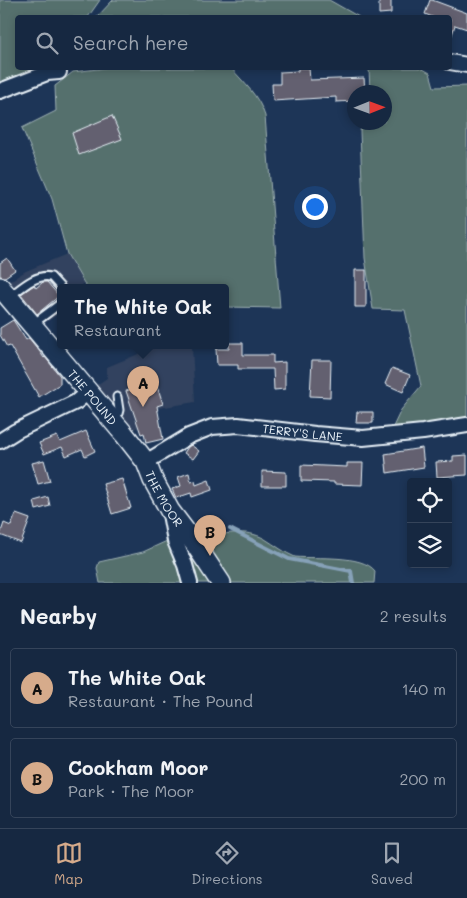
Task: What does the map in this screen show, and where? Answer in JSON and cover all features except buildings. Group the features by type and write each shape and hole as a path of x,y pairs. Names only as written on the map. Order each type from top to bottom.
{"main road":[{"name":"THE POUND","path":"4,292 146,462"},
{"name":"THE MOOR","path":"146,462 153,480 170,511 221,583"}],"street":[{"path":"452,62 467,65"},
{"path":"0,91 47,73 59,72"},
{"path":"0,441 16,431 76,402 88,392"},
{"name":"TERRY'S LANE","path":"146,462 188,436 212,427 238,425 363,438 467,425"},
{"path":"170,511 175,541 190,583"}],"lane":[{"path":"4,292 23,287 43,276 51,277 57,284"},
{"path":"32,325 57,305"},
{"path":"116,425 119,410 117,397"}],"shaded area":[{"path":"67,254 84,283 57,284 57,315 46,322 44,319 38,322 5,284 26,271"},
{"path":"151,349 192,349 195,402 147,410 150,423 128,431 92,388 107,378 107,367"}],"green space":[{"path":"0,0 100,0 89,15 15,15 15,70 40,70 0,85"},
{"path":"113,0 329,0 355,15 99,15"},
{"path":"90,70 233,70 246,85 255,96 265,116 280,308 229,307 229,284 85,284 67,254 52,199 22,128 56,111 55,86 73,72"},
{"path":"369,70 425,70 430,73 434,87 467,86 467,417 392,429 401,410 421,386 405,310 373,309 365,258 360,131 392,130 392,85 370,85"},
{"path":"193,529 203,538 234,533 258,536 295,557 338,558 360,562 375,571 374,583 100,583 97,568 99,562 143,552"}],"waterway":[{"path":"230,529 289,559 351,571 353,583"}],"place":[{"name":"The White Oak","path":"143,407"},
{"name":"Cookham Moor","path":"210,556"}]}
